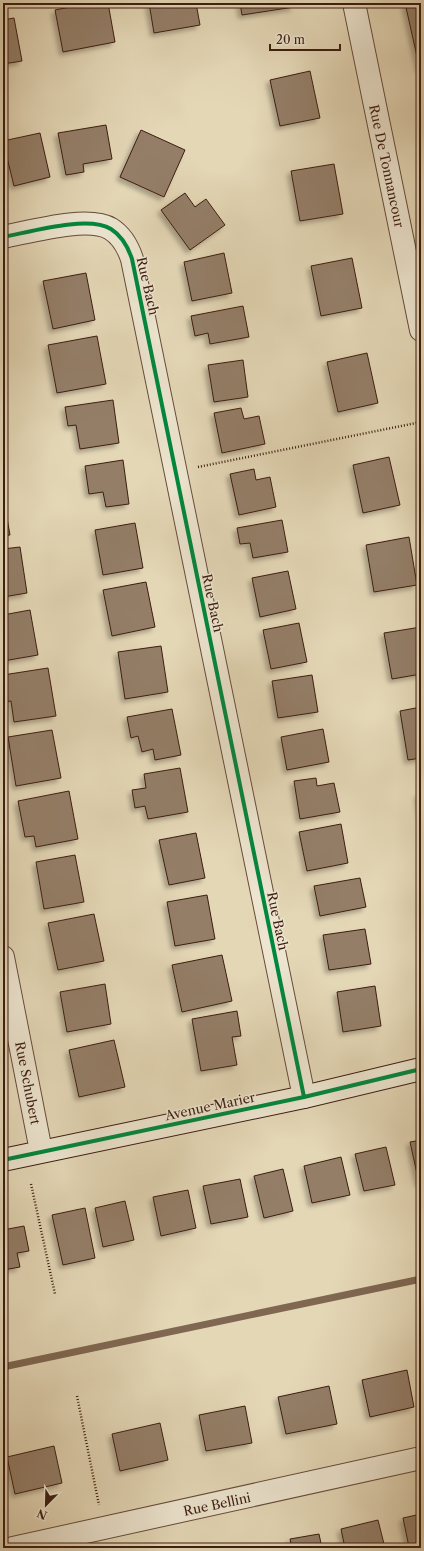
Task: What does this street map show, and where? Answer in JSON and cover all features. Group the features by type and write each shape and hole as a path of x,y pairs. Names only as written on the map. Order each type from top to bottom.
{"street":[{"name":"Rue De Tonnancour","path":"354,3 421,330"},
{"name":"Rue Bach","path":"3,238 72,224 94,224 111,229 117,233 128,248 132,259 304,1097"},
{"name":"Rue Schubert","path":"3,957 41,1152"},
{"name":"Avenue Marier","path":"3,1160 304,1097 421,1069"},
{"name":"Rue Bellini","path":"12,1548 421,1458"}],"path":[{"path":"192,469 421,422"},
{"path":"41,1152 31,1184 55,1294"},
{"path":"77,1396 100,1512"}],"building":[{"path":"90,3 108,3 115,42 63,52 55,10"},
{"path":"149,3 196,3 200,25 154,33"},
{"path":"240,3 293,3 294,7 242,15"},
{"path":"405,3 421,3 420,70 418,61"},
{"path":"14,18 22,61 3,64 3,20"},
{"path":"310,71 320,118 280,126 270,80"},
{"path":"106,125 112,159 83,164 84,172 66,175 58,133"},
{"path":"141,130 185,150 164,197 120,177"},
{"path":"40,133 50,177 14,186 3,141"},
{"path":"334,164 343,214 300,221 291,171"},
{"path":"185,193 195,207 206,199 225,225 190,250 161,210"},
{"path":"224,253 232,293 192,301 184,262"},
{"path":"352,258 362,308 321,316 311,266"},
{"path":"86,273 95,320 53,329 43,281"},
{"path":"243,306 249,337 210,344 208,333 195,336 191,316"},
{"path":"97,336 106,384 57,393 48,345"},
{"path":"367,353 378,403 338,412 327,362"},
{"path":"243,360 248,397 214,402 208,365"},
{"path":"113,400 119,443 80,449 76,425 68,426 65,407"},
{"path":"241,408 244,419 259,416 265,444 222,453 214,413"},
{"path":"389,457 400,505 363,513 353,465"},
{"path":"123,460 129,504 106,507 103,492 89,494 85,466"},
{"path":"254,469 256,480 270,477 276,507 239,515 230,474"},
{"path":"3,496 10,535 3,536"},
{"path":"282,520 288,552 253,558 250,543 240,544 237,528"},
{"path":"135,523 143,568 103,575 95,530"},
{"path":"409,537 417,585 374,592 366,545"},
{"path":"20,547 27,593 3,597 3,549"},
{"path":"288,571 296,609 260,617 252,578"},
{"path":"146,582 155,627 112,636 103,590"},
{"path":"30,610 38,655 3,661 3,615"},
{"path":"299,623 307,662 271,669 263,630"},
{"path":"421,627 421,674 392,679 384,633"},
{"path":"161,646 168,692 125,699 118,652"},
{"path":"48,668 56,716 14,722 11,701 3,702 3,675"},
{"path":"312,675 318,712 278,718 272,681"},
{"path":"421,707 421,758 408,760 400,711"},
{"path":"172,709 181,755 155,760 153,749 142,752 138,736 131,738 127,717"},
{"path":"323,729 329,762 287,770 281,737"},
{"path":"52,730 61,778 16,786 8,737"},
{"path":"180,768 188,812 148,819 145,806 135,808 132,790 146,788 144,774"},
{"path":"316,778 317,786 334,783 340,812 300,819 294,781"},
{"path":"69,791 78,839 36,847 34,836 25,837 18,801"},
{"path":"418,794 421,794 421,814"},
{"path":"341,824 348,863 307,871 299,832"},
{"path":"196,833 205,878 169,885 159,840"},
{"path":"75,855 84,902 44,909 36,862"},
{"path":"360,878 366,907 320,916 314,886"},
{"path":"207,895 215,939 175,946 167,902"},
{"path":"94,914 104,961 58,970 48,923"},
{"path":"365,929 371,964 329,970 323,935"},
{"path":"222,955 232,1001 182,1012 172,965"},
{"path":"105,984 111,1024 67,1032 60,992"},
{"path":"375,986 381,1026 343,1032 337,992"},
{"path":"237,1011 241,1036 232,1037 237,1065 201,1071 192,1019"},
{"path":"114,1040 125,1087 79,1097 69,1050"},
{"path":"421,1140 421,1183 419,1183 410,1142"},
{"path":"386,1147 395,1185 364,1191 355,1154"},
{"path":"341,1157 350,1195 312,1203 304,1166"},
{"path":"283,1169 293,1211 264,1218 254,1176"},
{"path":"240,1179 248,1217 211,1224 203,1186"},
{"path":"188,1190 196,1228 161,1236 153,1197"},
{"path":"125,1201 134,1240 103,1247 95,1208"},
{"path":"85,1208 95,1258 63,1265 52,1215"},
{"path":"24,1226 29,1251 17,1253 20,1267 3,1270 3,1230"},
{"path":"407,1370 414,1407 370,1417 362,1380"},
{"path":"329,1386 337,1424 286,1434 278,1397"},
{"path":"245,1406 252,1443 206,1451 199,1415"},
{"path":"160,1423 168,1460 120,1471 112,1434"},
{"path":"54,1446 62,1483 15,1494 7,1457"},
{"path":"421,1514 421,1544 409,1547 403,1518"},
{"path":"378,1520 385,1548 345,1548 341,1529"},
{"path":"319,1534 322,1548 292,1548 290,1539"}],"waterway":[{"path":"3,1367 421,1279"}],"cycle path":[{"path":"3,237 74,224 101,225 111,229 121,238 132,259 304,1097"},
{"path":"3,1160 304,1097 421,1069"}]}
